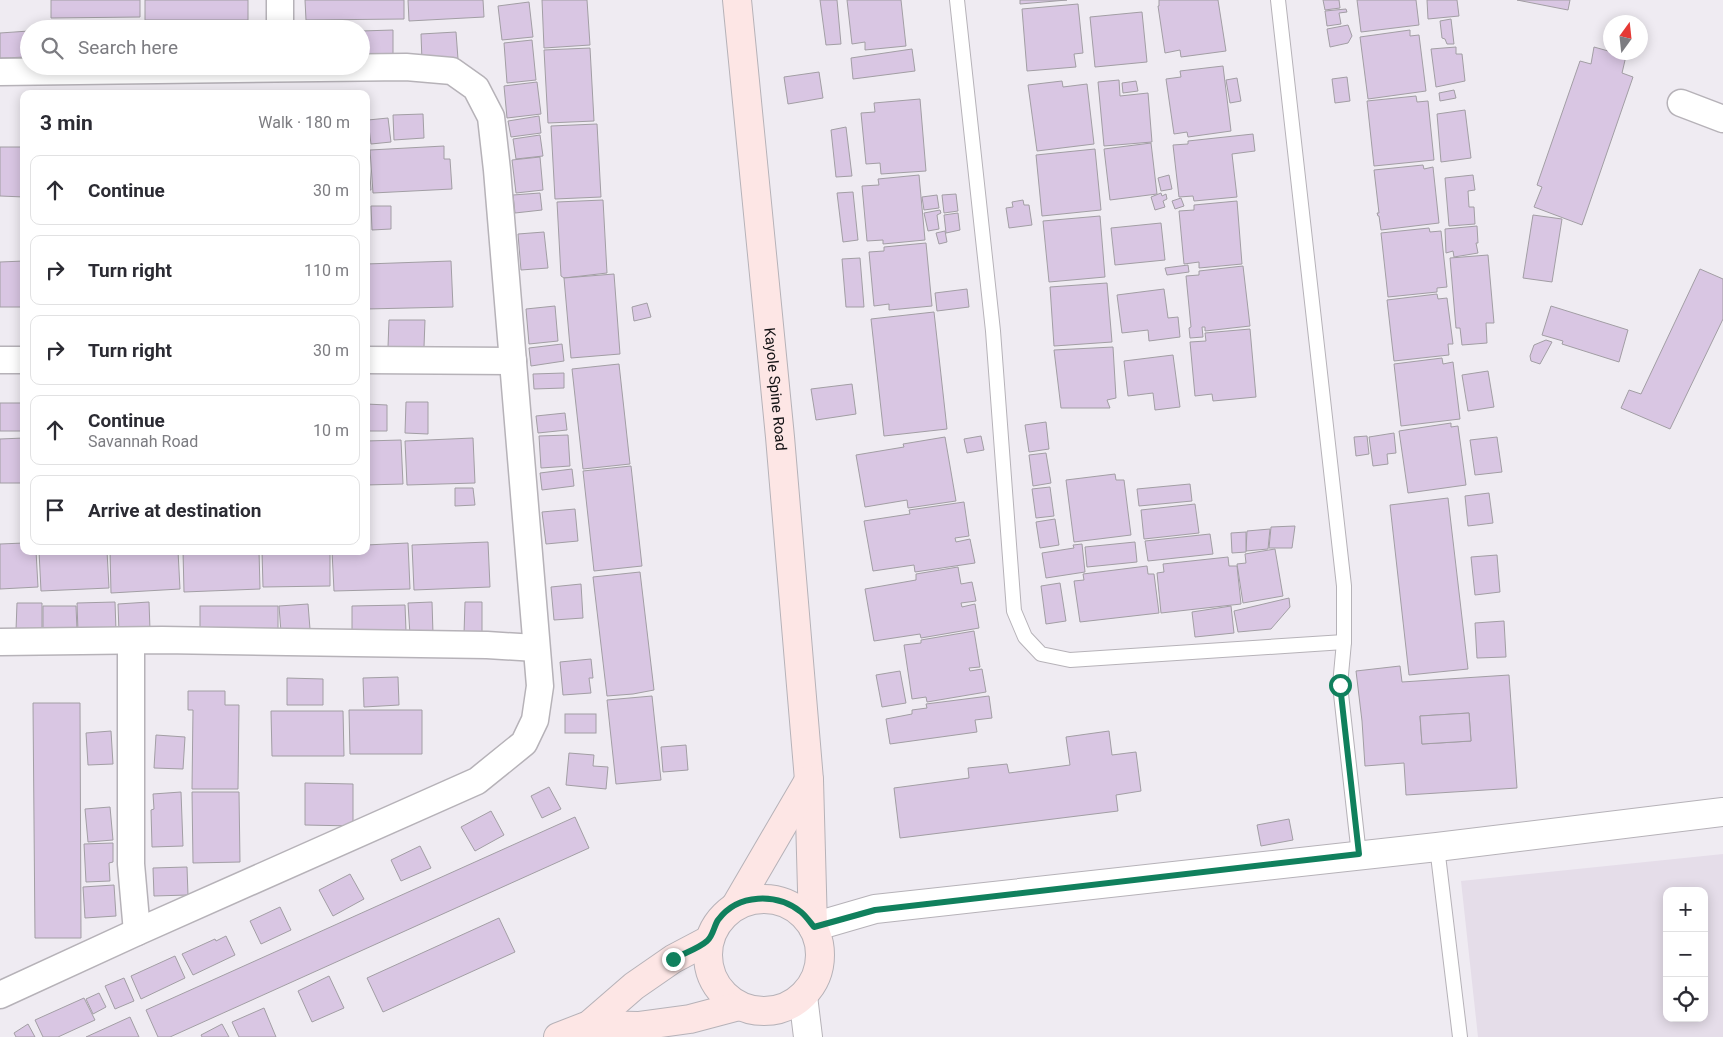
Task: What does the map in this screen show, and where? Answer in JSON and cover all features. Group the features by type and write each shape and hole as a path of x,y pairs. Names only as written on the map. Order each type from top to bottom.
{"main road":[{"name":"Kayole Spine Road","path":"737,0 780,437 809,780 814,927"},
{"path":"736,905 753,899 770,898 788,904 803,913 814,927 820,945 820,964 814,981 803,996 787,1006 771,1011 755,1011 739,1006 726,997 715,985 707,963 708,940 719,920 736,905 809,780"},
{"path":"558,1037 589,1025 634,986 673,959 708,940"},
{"path":"589,1025 638,1026 682,1020 739,1006"}],"street":[{"path":"280,0 280,20"},
{"path":"0,995 136,932 477,781 524,742 535,720 540,686 491,117 476,88 452,71 406,67 370,67"},
{"path":"0,72 20,72"},
{"path":"1681,103 1723,118"},
{"path":"0,360 20,360"},
{"path":"370,360 513,361"},
{"path":"0,642 131,641 487,644 536,648"},
{"path":"131,641 132,864 136,932"},
{"path":"814,927 875,910 1359,854 1437,847 1723,812"},
{"path":"803,996 808,1037"}],"lane":[{"path":"957,0 993,331 1014,611 1025,637 1041,654 1070,660 1344,642"},
{"path":"1278,0 1343,577 1344,642 1340,685 1359,854"},
{"path":"1437,847 1460,1037"}],"shaded area":[{"path":"1723,854 1723,1037 1478,1037 1461,881"}],"building":[{"path":"51,0 140,0 140,17 51,18"},
{"path":"145,0 248,0 248,20 145,20"},
{"path":"305,0 404,0 404,19 306,20"},
{"path":"408,0 483,0 484,17 409,21"},
{"path":"542,0 587,0 590,45 544,48"},
{"path":"820,0 837,0 841,44 826,45"},
{"path":"847,0 901,0 906,46 865,50 865,42 852,44"},
{"path":"1020,0 1067,0 1020,4"},
{"path":"1159,0 1218,0 1226,51 1181,57 1180,50 1165,53 1158,6"},
{"path":"1323,0 1339,0 1340,8 1325,10"},
{"path":"1357,0 1416,0 1419,25 1361,32"},
{"path":"1427,0 1457,0 1459,16 1428,19"},
{"path":"1517,0 1570,0 1568,10"},
{"path":"529,2 533,37 502,40 498,6"},
{"path":"1078,4 1083,53 1074,54 1076,67 1027,71 1022,9"},
{"path":"1346,9 1347,12 1339,13 1341,24 1327,26 1325,11"},
{"path":"1142,12 1147,62 1095,67 1090,17"},
{"path":"1451,19 1454,44 1447,44 1445,39 1442,38 1440,21"},
{"path":"1348,25 1352,36 1348,43 1330,47 1327,29"},
{"path":"393,30 393,57 370,58 370,31"},
{"path":"1410,30 1410,36 1419,35 1426,91 1368,99 1360,37"},
{"path":"20,32 20,57 0,58 0,33"},
{"path":"456,32 458,59 422,61 421,34"},
{"path":"532,40 536,80 507,83 504,43"},
{"path":"1456,47 1456,54 1462,54 1465,81 1436,87 1431,49"},
{"path":"1594,47 1603,50 1603,60 1625,60 1622,73 1633,77 1582,225 1534,207 1542,187 1537,185 1580,61 1591,64"},
{"path":"590,48 594,121 548,123 544,50"},
{"path":"912,49 915,71 853,79 851,58"},
{"path":"1223,66 1231,131 1188,137 1187,132 1174,134 1166,79 1181,77 1180,71"},
{"path":"819,72 823,98 788,104 784,77"},
{"path":"1347,77 1350,101 1335,103 1332,79"},
{"path":"1237,78 1241,101 1230,103 1226,80"},
{"path":"1119,80 1120,96 1148,93 1152,142 1104,146 1098,82"},
{"path":"1062,81 1063,87 1087,84 1094,144 1037,151 1028,85"},
{"path":"1136,81 1138,91 1123,93 1122,83"},
{"path":"537,82 541,114 507,118 504,86"},
{"path":"1454,90 1456,98 1440,101 1439,93"},
{"path":"1416,96 1417,102 1428,101 1434,160 1374,166 1367,101"},
{"path":"920,99 926,171 881,174 880,163 866,164 861,113 875,112 874,103"},
{"path":"1465,110 1471,158 1441,162 1437,114"},
{"path":"423,114 424,138 394,140 393,115"},
{"path":"539,116 541,133 511,137 508,121"},
{"path":"388,118 391,142 371,144 370,120"},
{"path":"597,124 601,197 555,199 551,126"},
{"path":"846,127 852,176 836,177 831,130"},
{"path":"1253,134 1255,151 1232,154 1237,197 1194,201 1193,196 1179,197 1173,145 1188,144 1188,141"},
{"path":"540,135 543,156 516,159 513,139"},
{"path":"1151,143 1157,194 1110,200 1104,149"},
{"path":"444,146 444,159 450,159 452,189 373,193 370,150"},
{"path":"0,147 20,147 20,197 0,196"},
{"path":"1095,149 1101,210 1042,216 1036,155"},
{"path":"540,157 543,190 516,193 512,160"},
{"path":"1423,165 1424,169 1433,167 1439,223 1381,230 1377,213 1379,213 1374,170"},
{"path":"919,175 925,240 883,244 883,240 867,241 862,186 879,185 878,179"},
{"path":"1169,175 1172,189 1161,191 1158,178"},
{"path":"1473,175 1475,190 1468,191 1469,207 1474,207 1475,224 1449,226 1445,178"},
{"path":"853,192 858,240 843,242 837,193"},
{"path":"540,193 542,210 515,213 513,195"},
{"path":"1161,193 1162,196 1166,194 1167,199 1163,201 1165,207 1155,210 1151,197"},
{"path":"956,194 958,211 944,213 942,195"},
{"path":"937,195 939,208 924,210 922,197"},
{"path":"1181,198 1184,206 1175,209 1172,201"},
{"path":"603,200 607,273 564,278 561,276 557,202"},
{"path":"1023,200 1024,205 1029,205 1032,225 1009,228 1006,208 1013,207 1012,202"},
{"path":"1237,201 1242,264 1199,268 1199,262 1184,264 1179,211 1194,210 1194,205"},
{"path":"371,206 391,206 391,229 372,230"},
{"path":"940,210 941,213 937,215 939,229 928,231 924,213"},
{"path":"958,213 960,230 946,233 944,215"},
{"path":"1533,215 1562,219 1552,282 1523,278"},
{"path":"1100,216 1105,277 1049,282 1043,221"},
{"path":"1161,223 1165,260 1115,265 1111,228"},
{"path":"1477,226 1478,243 1476,243 1478,253 1454,257 1453,251 1446,253 1445,229"},
{"path":"1429,228 1430,232 1441,231 1447,287 1437,288 1437,292 1388,297 1381,233"},
{"path":"945,231 947,242 939,244 936,233"},
{"path":"544,232 548,268 521,270 518,234"},
{"path":"926,243 932,306 889,310 889,304 874,306 869,252 884,251 884,247"},
{"path":"1488,255 1494,323 1486,323 1487,343 1462,345 1460,328 1456,328 1450,258"},
{"path":"860,258 864,307 846,307 842,259"},
{"path":"20,261 20,307 0,307 0,262"},
{"path":"451,261 453,307 370,309 370,264"},
{"path":"1188,265 1189,272 1167,275 1165,268"},
{"path":"1243,266 1250,326 1205,331 1205,327 1202,327 1203,337 1190,338 1189,328 1191,327 1186,276 1199,275 1199,271"},
{"path":"1700,269 1723,279 1723,319 1670,429 1621,408 1629,390 1641,394"},
{"path":"614,274 620,354 571,358 564,278"},
{"path":"1107,283 1112,342 1054,346 1050,287"},
{"path":"967,289 969,307 937,311 935,293"},
{"path":"1164,289 1168,318 1178,317 1180,337 1149,341 1148,330 1122,333 1117,295"},
{"path":"1437,294 1438,299 1447,298 1453,344 1448,344 1449,355 1394,361 1387,300"},
{"path":"647,303 651,317 634,321 632,307"},
{"path":"555,306 558,341 529,344 526,309"},
{"path":"1551,306 1628,330 1619,362 1562,344 1563,341 1542,335"},
{"path":"934,312 947,429 884,436 871,319"},
{"path":"389,320 425,320 424,347 388,347"},
{"path":"1250,329 1256,397 1213,401 1212,394 1195,396 1190,342 1206,341 1205,333"},
{"path":"1546,340 1552,342 1540,364 1531,361 1530,356 1534,345"},
{"path":"562,344 564,361 531,366 529,348"},
{"path":"1113,347 1116,398 1107,400 1110,408 1061,408 1054,350"},
{"path":"1173,355 1180,407 1155,410 1153,393 1128,396 1124,361"},
{"path":"1442,358 1443,364 1453,362 1460,419 1401,426 1394,364"},
{"path":"619,364 630,464 583,469 572,369"},
{"path":"1488,371 1494,407 1468,411 1462,375"},
{"path":"564,373 564,388 534,389 533,374"},
{"path":"852,384 856,414 816,420 811,389"},
{"path":"406,402 428,402 428,434 405,433"},
{"path":"0,403 20,403 20,431 0,431"},
{"path":"370,404 387,405 387,431 370,431"},
{"path":"565,413 567,430 538,433 536,416"},
{"path":"1046,422 1049,449 1029,452 1025,425"},
{"path":"1451,423 1451,427 1458,426 1466,485 1408,493 1399,431"},
{"path":"1394,433 1396,453 1387,454 1388,464 1373,466 1369,437"},
{"path":"568,435 570,466 541,468 539,436"},
{"path":"981,436 984,450 967,453 964,439"},
{"path":"1367,436 1369,454 1356,456 1354,437"},
{"path":"945,437 956,501 908,508 907,500 865,507 856,455 904,447 903,444"},
{"path":"1497,437 1502,472 1475,475 1470,440"},
{"path":"20,438 20,483 0,483 0,439"},
{"path":"473,438 475,483 407,485 405,441"},
{"path":"401,440 403,484 370,485 370,441"},
{"path":"1046,453 1051,483 1033,486 1029,455"},
{"path":"631,466 642,566 594,571 583,471"},
{"path":"572,469 574,486 542,490 540,473"},
{"path":"1115,474 1116,480 1124,480 1131,535 1074,542 1066,480"},
{"path":"1190,484 1192,501 1139,506 1137,489"},
{"path":"1050,487 1054,516 1036,518 1032,489"},
{"path":"455,488 473,488 475,505 455,506"},
{"path":"1489,493 1493,523 1468,526 1465,496"},
{"path":"1448,498 1468,669 1409,675 1390,505"},
{"path":"964,502 969,536 955,538 956,542 970,539 975,563 915,572 914,565 873,571 864,521 910,514 909,510"},
{"path":"1195,504 1199,533 1144,539 1141,510"},
{"path":"575,509 578,541 546,544 542,512"},
{"path":"1055,519 1059,545 1040,548 1036,522"},
{"path":"1295,526 1292,548 1269,548 1271,527"},
{"path":"1270,529 1268,549 1246,551 1247,531"},
{"path":"1246,532 1246,552 1232,553 1231,533"},
{"path":"1210,534 1213,554 1148,561 1145,541"},
{"path":"488,542 490,587 414,590 412,545"},
{"path":"1135,542 1137,562 1087,567 1085,547"},
{"path":"20,543 20,555 36,555 38,587 0,589 0,544"},
{"path":"408,543 410,589 334,591 332,555 370,555 370,545"},
{"path":"1082,544 1085,572 1046,578 1042,553 1074,548 1073,545"},
{"path":"1275,549 1283,596 1243,603 1237,564 1246,563 1245,554"},
{"path":"39,555 107,555 109,588 41,591"},
{"path":"110,555 178,555 180,589 111,593"},
{"path":"183,555 259,555 260,589 184,592"},
{"path":"262,555 330,555 330,586 263,587"},
{"path":"1497,555 1500,592 1475,595 1471,557"},
{"path":"1228,557 1229,566 1237,566 1241,604 1161,613 1157,573 1164,572 1163,564"},
{"path":"1147,566 1148,574 1154,574 1159,613 1080,622 1074,581 1084,580 1083,574"},
{"path":"958,567 961,584 972,582 976,601 961,603 962,607 975,604 979,628 921,638 920,634 874,641 865,589 916,580 916,574"},
{"path":"640,572 654,690 607,696 593,577"},
{"path":"1060,583 1066,621 1046,624 1041,586"},
{"path":"581,584 583,618 554,620 551,587"},
{"path":"1289,598 1290,607 1271,629 1238,632 1234,611"},
{"path":"115,602 116,631 78,632 77,603"},
{"path":"149,602 150,630 119,632 118,604"},
{"path":"432,602 433,634 410,635 408,603"},
{"path":"465,602 482,602 482,634 464,634"},
{"path":"17,603 42,603 42,630 16,630"},
{"path":"308,604 310,629 281,632 279,606"},
{"path":"405,605 406,631 352,632 352,606"},
{"path":"43,606 76,606 77,630 43,631"},
{"path":"200,606 278,606 278,631 200,631"},
{"path":"1231,606 1234,633 1195,637 1192,612"},
{"path":"1504,621 1506,657 1477,658 1475,623"},
{"path":"974,631 980,667 969,668 970,671 982,669 986,692 927,702 926,697 912,699 904,645 921,643 921,640"},
{"path":"591,659 593,678 589,678 591,693 563,695 560,662"},
{"path":"1400,666 1402,682 1509,675 1517,788 1406,795 1404,763 1365,766 1356,671","holes":["1469,713 1471,741 1422,744 1420,716"]},
{"path":"900,671 906,703 882,707 876,675"},
{"path":"398,677 399,705 364,707 363,678"},
{"path":"287,678 323,679 323,705 287,705"},
{"path":"188,691 225,691 225,705 239,705 238,789 192,789 193,710 188,710"},
{"path":"652,696 661,780 616,784 607,700"},
{"path":"989,696 992,718 975,720 977,732 890,744 886,719 912,714 912,710 927,708 926,704"},
{"path":"33,703 80,703 81,938 35,938"},
{"path":"349,710 422,710 422,754 350,754"},
{"path":"271,711 343,711 344,756 272,756"},
{"path":"1469,713 1471,741 1422,744 1420,716"},
{"path":"565,714 596,714 596,733 565,733"},
{"path":"111,731 113,764 88,765 86,733"},
{"path":"1109,731 1112,755 1136,752 1141,791 1116,795 1118,811 900,838 894,788 969,778 968,768 1007,764 1009,773 1070,765 1066,737"},
{"path":"156,735 185,737 183,769 154,768"},
{"path":"686,745 688,770 663,772 661,747"},
{"path":"569,753 594,755 593,766 608,767 606,789 566,785"},
{"path":"305,783 353,784 353,826 305,825"},
{"path":"549,787 561,809 542,818 531,796"},
{"path":"181,792 183,846 152,847 151,810 154,809 153,794"},
{"path":"192,792 239,792 240,862 193,863"},
{"path":"110,807 113,840 88,842 85,809"},
{"path":"491,811 504,835 475,851 461,827"},
{"path":"575,817 589,848 170,1037 158,1037 146,1010"},
{"path":"1289,819 1293,840 1261,846 1257,825"},
{"path":"113,843 113,862 109,863 110,881 86,882 84,844"},
{"path":"420,846 431,868 401,881 391,860"},
{"path":"187,867 188,895 154,896 153,868"},
{"path":"350,874 364,899 333,916 319,890"},
{"path":"114,885 116,916 85,918 83,887"},
{"path":"280,907 291,930 261,944 250,921"},
{"path":"499,918 515,952 383,1012 367,978"},
{"path":"226,936 235,955 193,975 182,954"},
{"path":"175,956 185,978 141,999 131,976"},
{"path":"329,976 344,1008 312,1022 298,991"},
{"path":"124,978 134,1001 115,1009 105,986"},
{"path":"99,993 106,1007 93,1014 86,999"},
{"path":"84,998 95,1020 58,1037 43,1037 35,1020"},
{"path":"264,1008 276,1037 239,1037 232,1022"},
{"path":"130,1017 139,1037 86,1037"},
{"path":"28,1024 35,1037 16,1037 14,1033"},
{"path":"222,1024 229,1037 202,1037 201,1035"}],"route":[{"path":"673,959 708,940 719,920 736,905 753,899 770,898 788,904 803,913 814,927 875,910 1359,854 1340,685"}]}
